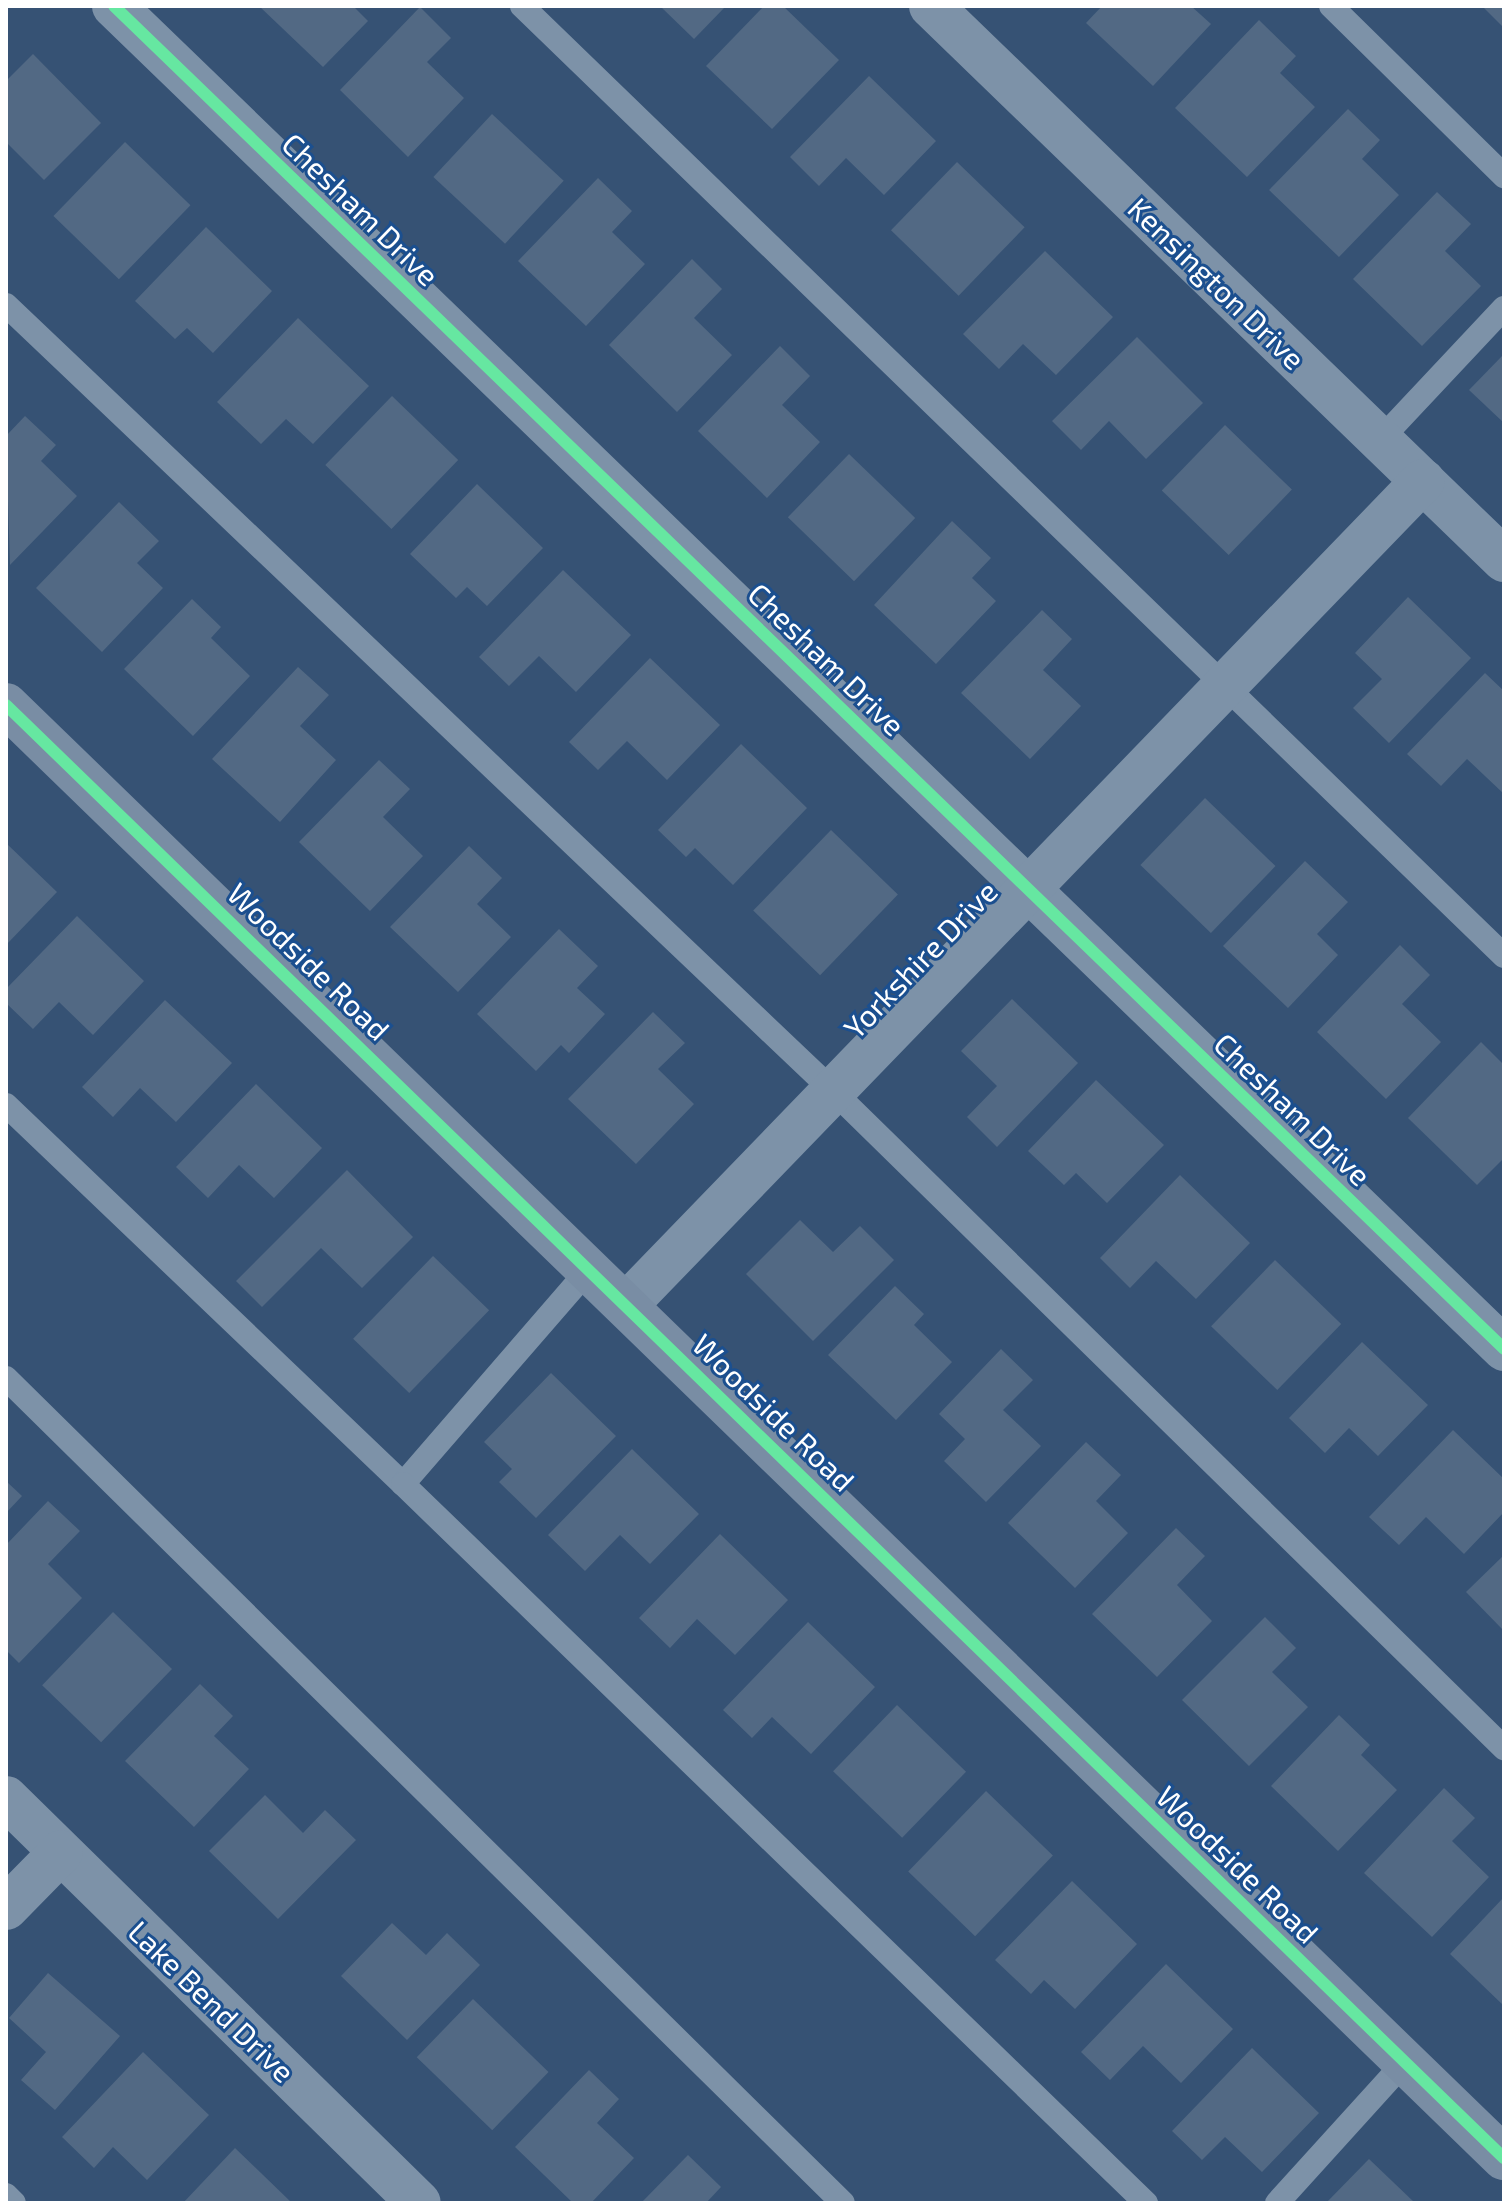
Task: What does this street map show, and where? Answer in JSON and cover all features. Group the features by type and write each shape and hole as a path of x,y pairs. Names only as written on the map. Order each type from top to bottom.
{"street":[{"name":"Chesham Drive","path":"114,6 1504,1349"},
{"name":"Kensington Drive","path":"931,6 1504,560"},
{"name":"Yorkshire Drive","path":"627,1304 1026,886 1423,481"},
{"name":"Woodside Road","path":"6,705 590,1268 1504,2158"},
{"name":"Lake Bend Drive","path":"6,1798 419,2203"},
{"path":"6,1908 61,1852"}],"lane":[{"path":"522,6 1504,956"},
{"path":"1331,6 1504,176"},
{"path":"6,305 832,1090 1504,1748"},
{"path":"1380,440 1504,308"},
{"path":"6,1105 403,1484 1146,2203"},
{"path":"403,1484 590,1268"},
{"path":"6,1378 843,2203"},
{"path":"1277,2203 1405,2062"},
{"path":"6,2195 14,2203"}],"building":[{"path":"259,6 353,6 368,21 323,67"},
{"path":"660,6 726,6 694,39"},
{"path":"764,6 783,6 839,60 772,129 706,66"},
{"path":"1102,6 1191,6 1211,24 1153,86 1086,23"},
{"path":"1482,6 1504,6 1504,28"},
{"path":"420,7 451,38 427,62 464,98 408,157 340,90"},
{"path":"1259,20 1296,56 1280,73 1315,107 1247,177 1175,108"},
{"path":"33,54 101,123 44,180 6,142 6,81"},
{"path":"869,76 936,141 884,195 846,158 819,186 790,157"},
{"path":"1348,109 1380,140 1362,159 1399,195 1339,257 1269,190"},
{"path":"492,114 564,181 505,244 433,177"},
{"path":"125,142 190,205 119,279 53,216"},
{"path":"957,162 1025,227 959,296 891,230"},
{"path":"598,178 632,211 612,232 645,264 586,326 518,261"},
{"path":"1437,192 1471,224 1445,251 1481,286 1422,346 1353,279"},
{"path":"206,227 272,291 213,353 187,328 175,339 135,301"},
{"path":"1045,251 1113,317 1056,375 1023,344 999,369 963,334"},
{"path":"692,259 722,289 694,318 732,355 677,412 609,345"},
{"path":"298,318 369,386 313,444 286,419 261,444 217,402"},
{"path":"1137,337 1203,403 1146,459 1109,421 1081,450 1052,421"},
{"path":"780,346 810,376 782,405 820,442 767,498 698,431"},
{"path":"1504,354 1504,423 1469,390"},
{"path":"392,396 458,460 391,529 325,465"},
{"path":"25,416 56,445 41,461 77,496 10,565 6,436"},
{"path":"1225,425 1292,490 1229,555 1162,490"},
{"path":"849,454 915,518 854,581 788,517"},
{"path":"477,484 543,548 487,606 467,587 456,598 410,554"},
{"path":"119,502 159,541 137,563 163,588 102,652 36,588"},
{"path":"952,521 991,558 972,578 996,601 936,664 874,605"},
{"path":"563,570 631,635 576,692 539,656 509,686 479,657"},
{"path":"1408,597 1471,658 1389,743 1353,708 1382,679 1355,653"},
{"path":"192,599 221,627 211,638 250,676 193,736 124,669"},
{"path":"1042,610 1072,639 1043,670 1081,706 1030,759 961,693"},
{"path":"650,658 720,725 667,780 627,741 598,770 569,742"},
{"path":"298,667 329,695 300,726 336,760 280,822 212,759"},
{"path":"1485,673 1504,691 1504,794 1467,759 1441,786 1407,754"},
{"path":"741,744 807,808 733,885 695,848 686,857 658,830"},
{"path":"379,760 410,789 383,817 423,856 370,911 299,842"},
{"path":"1205,798 1275,866 1211,933 1140,865"},
{"path":"831,830 898,895 820,975 753,911"},
{"path":"6,843 57,892 6,945"},
{"path":"469,846 502,878 477,904 511,937 458,992 390,927"},
{"path":"1305,861 1348,902 1317,934 1338,955 1288,1008 1223,946"},
{"path":"77,916 144,981 93,1035 59,1002 33,1029 6,1003 6,989"},
{"path":"559,929 598,966 577,988 605,1014 569,1053 561,1045 536,1071 477,1014"},
{"path":"1400,945 1430,975 1402,1004 1441,1042 1386,1099 1317,1032"},
{"path":"1012,999 1078,1063 997,1147 967,1117 997,1086 961,1051"},
{"path":"165,1000 232,1063 176,1122 140,1088 113,1117 82,1087"},
{"path":"653,1012 685,1043 658,1069 694,1104 636,1164 568,1099"},
{"path":"1481,1042 1504,1065 1504,1158 1477,1185 1408,1118"},
{"path":"1096,1080 1164,1145 1107,1203 1076,1173 1064,1185 1028,1151"},
{"path":"256,1084 322,1148 274,1198 239,1165 208,1198 176,1167"},
{"path":"347,1170 413,1237 362,1288 321,1248 262,1307 236,1281"},
{"path":"1180,1175 1250,1243 1196,1299 1156,1261 1130,1288 1100,1258"},
{"path":"800,1220 833,1252 860,1226 894,1260 813,1341 746,1274"},
{"path":"433,1256 489,1310 409,1393 353,1339"},
{"path":"1275,1260 1341,1324 1277,1390 1211,1326"},
{"path":"895,1286 924,1314 914,1325 952,1362 896,1420 828,1355"},
{"path":"1362,1342 1428,1405 1378,1456 1349,1428 1325,1453 1289,1418"},
{"path":"1001,1349 1033,1380 1003,1410 1041,1446 986,1502 944,1461 965,1439 939,1414"},
{"path":"551,1373 616,1436 536,1518 499,1482 512,1469 484,1442"},
{"path":"1453,1430 1504,1479 1504,1512 1464,1554 1426,1517 1399,1545 1369,1517"},
{"path":"1086,1442 1121,1475 1096,1501 1128,1533 1075,1588 1008,1523"},
{"path":"632,1449 699,1514 650,1564 620,1535 585,1571 548,1535"},
{"path":"6,1481 22,1496 6,1513"},
{"path":"48,1501 80,1531 48,1564 82,1598 19,1663 6,1650 6,1545"},
{"path":"1176,1528 1205,1556 1177,1585 1212,1621 1157,1677 1092,1614"},
{"path":"720,1534 788,1600 735,1655 697,1619 670,1648 639,1618"},
{"path":"1504,1555 1504,1631 1466,1592"},
{"path":"113,1612 172,1669 101,1742 42,1685"},
{"path":"1265,1617 1296,1648 1272,1672 1308,1707 1249,1766 1182,1700"},
{"path":"808,1622 875,1687 811,1754 772,1717 752,1738 723,1710"},
{"path":"200,1684 233,1716 214,1736 249,1769 194,1827 125,1761"},
{"path":"897,1705 966,1772 902,1838 833,1771"},
{"path":"1339,1715 1370,1745 1361,1755 1397,1790 1338,1851 1271,1786"},
{"path":"1444,1788 1475,1818 1452,1841 1489,1877 1432,1937 1364,1873"},
{"path":"986,1791 1053,1856 975,1936 908,1872"},
{"path":"265,1795 303,1833 325,1810 356,1840 278,1919 209,1851"},
{"path":"1072,1881 1137,1944 1075,2009 1044,1980 1031,1994 995,1960"},
{"path":"1504,1897 1504,2006 1450,1954"},
{"path":"392,1923 426,1955 447,1933 480,1965 407,2040 341,1976"},
{"path":"1166,1964 1233,2029 1181,2083 1143,2046 1110,2080 1081,2052"},
{"path":"48,1973 120,2036 55,2110 21,2080 46,2052 9,2018"},
{"path":"473,1999 549,2072 492,2130 417,2057"},
{"path":"1252,2048 1319,2113 1262,2172 1225,2137 1202,2160 1172,2131"},
{"path":"143,2052 209,2115 147,2180 113,2147 94,2168 62,2137"},
{"path":"589,2070 619,2099 597,2123 634,2158 591,2203 573,2203 515,2147"},
{"path":"235,2148 292,2203 183,2203"},
{"path":"688,2155 721,2187 706,2203 641,2203"},
{"path":"1369,2159 1415,2203 1326,2203"}],"cycle path":[{"path":"114,6 1504,1349"},
{"path":"6,705 1504,2158"}]}
